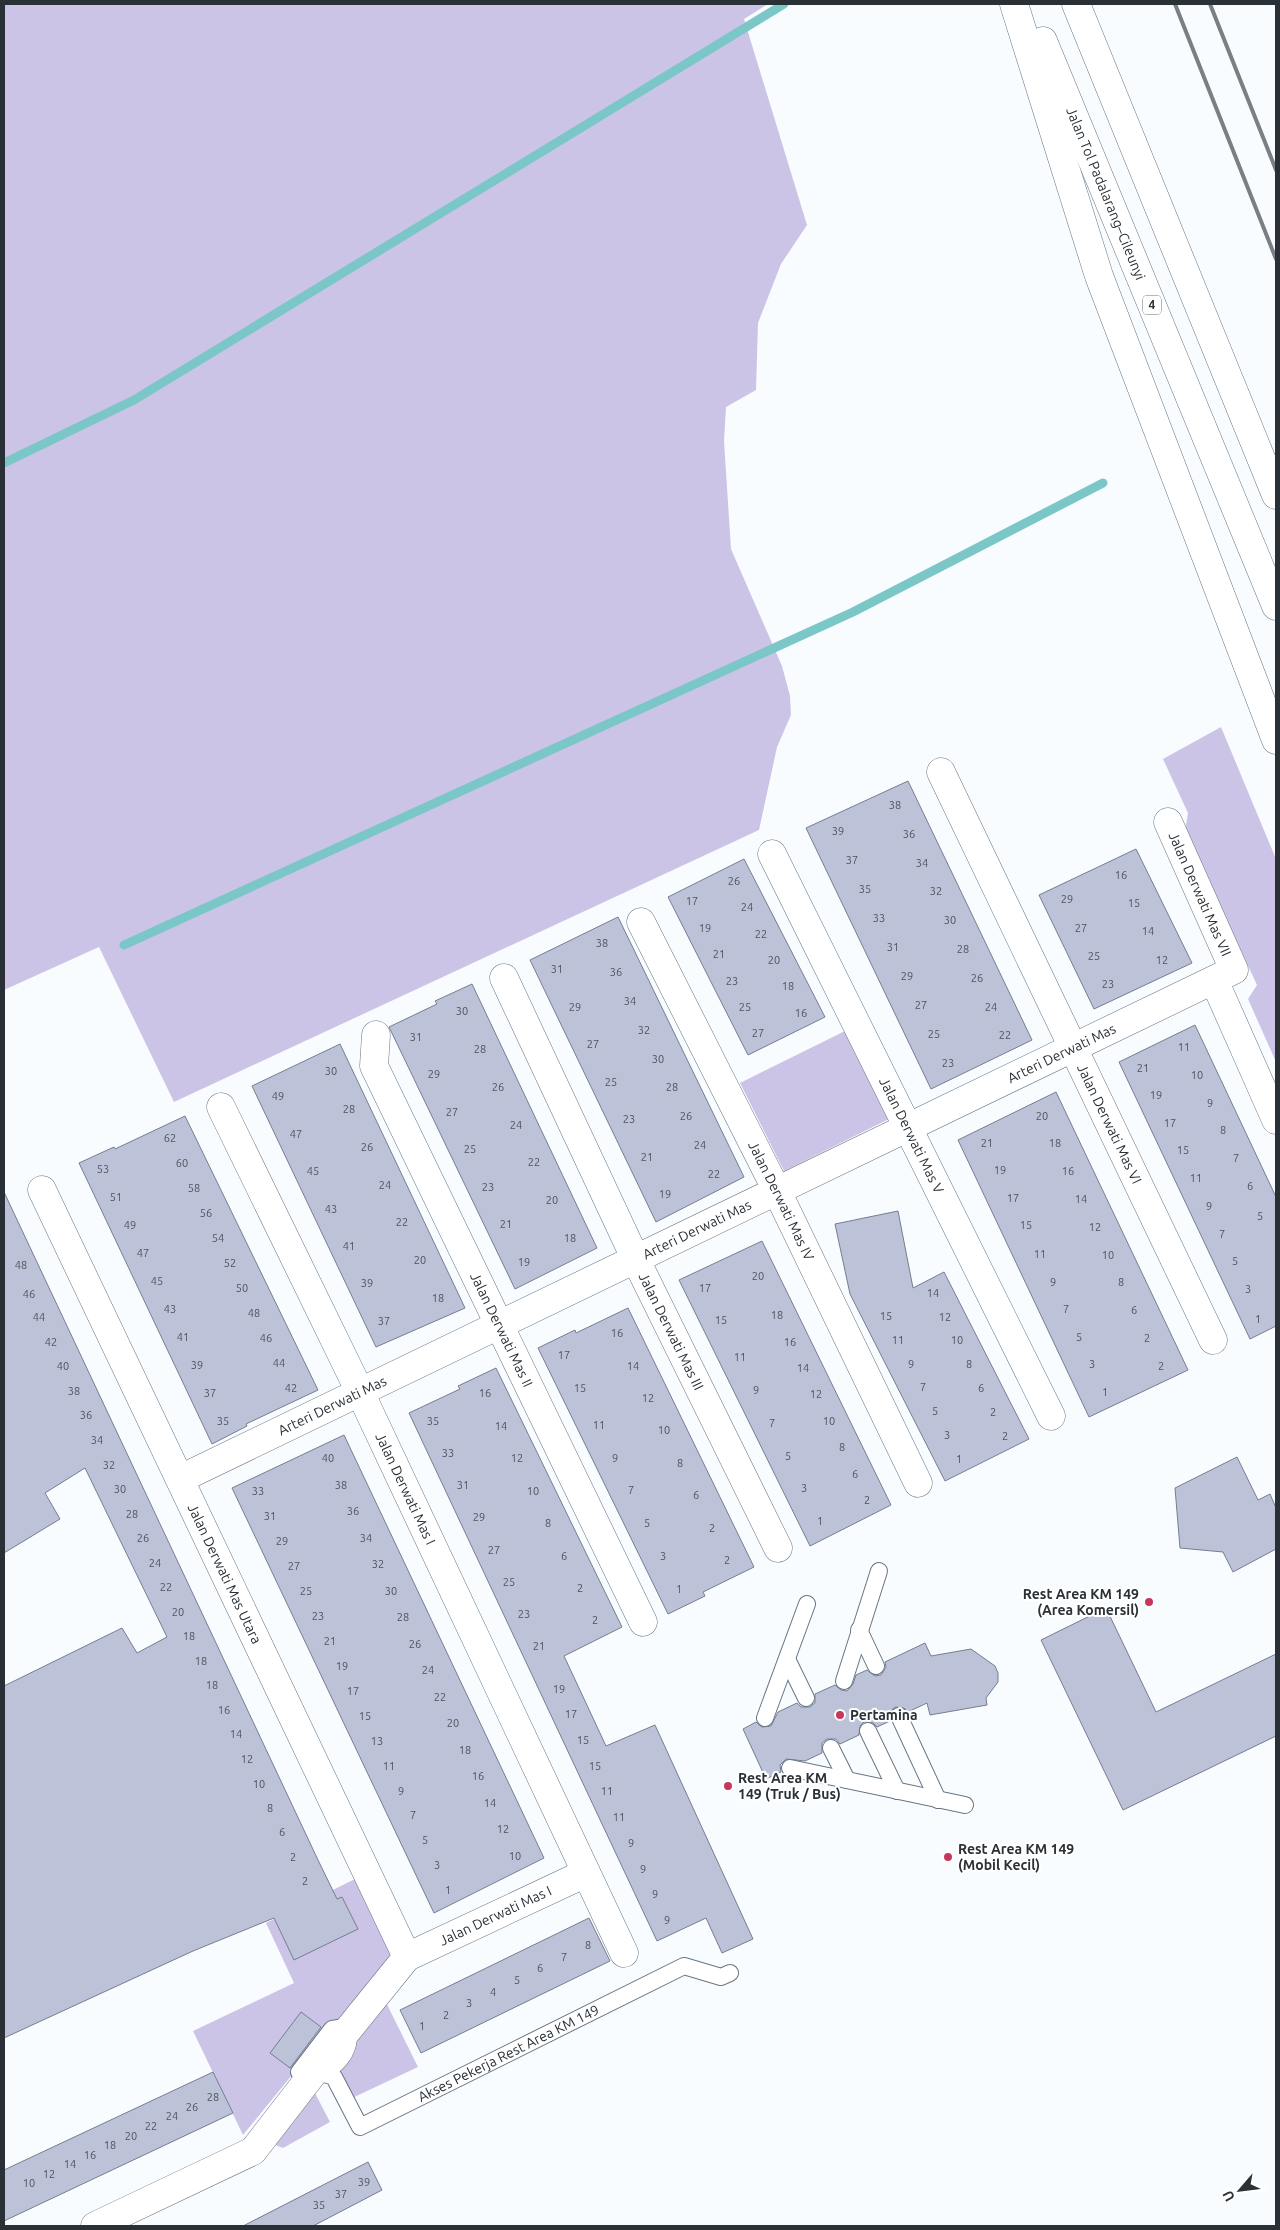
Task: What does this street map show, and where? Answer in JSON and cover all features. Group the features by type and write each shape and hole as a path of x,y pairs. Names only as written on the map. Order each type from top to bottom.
{"main road":[{"path":"1014,4 1099,276 1276,740"},
{"name":"Jalan Tol Padalarang–Cileunyi","path":"1027,4 1276,606"},
{"path":"1076,4 1276,495"},
{"name":"Jalan Derwati Mas VI","path":"941,772 1213,1340"},
{"name":"Jalan Derwati Mas VII","path":"1168,822 1234,970 1214,980"},
{"name":"Jalan Derwati Mas V","path":"772,854 1051,1416"},
{"name":"Jalan Derwati Mas IV","path":"641,922 777,1191 918,1483"},
{"name":"Jalan Derwati Mas III","path":"504,978 636,1260 778,1548"},
{"path":"1214,980 1276,1120"},
{"name":"Arteri Derwati Mas","path":"180,1479 1214,980"},
{"name":"Jalan Derwati Mas II","path":"376,1035 374,1066 643,1622"},
{"name":"Jalan Derwati Mas I","path":"222,1107 360,1392 624,1953"},
{"name":"Jalan Derwati Mas Utara","path":"42,1190 407,1957"},
{"name":"Jalan Derwati Mas I","path":"407,1957 586,1873"},
{"path":"95,2226 253,2151 316,2069 318,2056 334,2038 347,2031 407,1957"}],"lane":[{"path":"844,1681 879,1571"},
{"path":"765,1718 807,1604"},
{"path":"859,1630 876,1666"},
{"path":"787,1659 806,1698"},
{"path":"899,1716 938,1800"},
{"path":"868,1731 897,1791"},
{"path":"831,1748 847,1780"},
{"path":"790,1768 965,1805"},
{"name":"Akses Pekerja Rest Area KM 149","path":"316,2069 334,2077 360,2127 684,1966 722,1977 730,1973"},
{"path":"291,2101 289,2084 332,2029 347,2031"}],"shaded area":[{"path":"4,4 768,4 744,19 807,225 781,264 758,323 756,390 726,407 724,441 731,549 782,666 790,696 791,715 777,747 759,830 174,1102 99,947 4,990"},
{"path":"1221,727 1276,859 1276,1062 1248,999 1257,985 1185,831 1188,813 1163,759"},
{"path":"845,1031 889,1119 784,1171 740,1083"},
{"path":"357,1878 394,1954 375,1980 418,2067 348,2100 336,2075 301,2064 243,2135 193,2031 294,1983 266,1923"},
{"path":"315,2093 330,2122 283,2148 275,2145"}],"building":[{"path":"908,781 1032,1040 931,1089 806,828"},
{"path":"1136,849 1192,963 1094,1009 1039,895"},
{"path":"744,859 825,1017 748,1055 668,897"},
{"path":"618,917 744,1177 656,1222 530,960"},
{"path":"472,984 597,1248 515,1289 389,1027 437,1004 435,1001"},
{"path":"1195,1025 1276,1197 1276,1326 1250,1339 1119,1062"},
{"path":"340,1044 465,1308 376,1347 252,1086"},
{"path":"1056,1092 1188,1370 1089,1417 958,1140"},
{"path":"185,1116 318,1390 246,1424 247,1426 212,1444 79,1163 114,1147 115,1149"},
{"path":"4,1192 318,1860 337,1899 342,1897 358,1929 294,1960 274,1918 193,1951 4,2038 4,1686 122,1628 137,1653 167,1637 85,1468 45,1493 60,1519 4,1553"},
{"path":"898,1211 913,1288 944,1272 1029,1439 945,1481 850,1294 835,1224"},
{"path":"762,1241 891,1505 810,1546 679,1280"},
{"path":"628,1308 754,1567 703,1592 705,1596 668,1614 538,1348 575,1330 576,1333"},
{"path":"496,1368 622,1627 564,1656 606,1746 655,1725 753,1939 722,1953 706,1918 657,1941 409,1413 460,1389 458,1386"},
{"path":"344,1435 544,1858 434,1913 232,1488"},
{"path":"1237,1457 1258,1500 1270,1494 1276,1508 1276,1549 1233,1572 1223,1552 1180,1548 1175,1488"},
{"path":"1106,1608 1156,1712 1276,1654 1276,1736 1123,1810 1041,1640"},
{"path":"925,1643 931,1656 971,1649 995,1666 998,1673 998,1682 986,1698 987,1705 930,1715 927,1703 908,1712 904,1708 895,1707 891,1711 890,1721 877,1727 873,1723 864,1722 860,1726 859,1735 840,1744 836,1739 827,1739 822,1743 822,1753 805,1761 786,1759 780,1765 781,1772 766,1779 743,1729 756,1722 762,1727 771,1726 778,1712 797,1703 801,1707 810,1707 815,1703 815,1694 835,1685 841,1690 847,1691 853,1684 856,1675 867,1670 875,1676 881,1675 886,1667 885,1662"},
{"path":"589,1918 610,1961 421,2053 400,2010"},
{"path":"301,2012 321,2027 290,2068 270,2053"},
{"path":"213,2072 233,2113 4,2221 4,2170"},
{"path":"368,2162 382,2190 313,2226 243,2226"}],"waterway":[{"path":"4,463 134,400 784,4"},
{"path":"124,945 853,612 1103,483"}],"railway":[{"path":"1175,4 1276,259"},
{"path":"1210,4 1276,170"}],"place":[{"name":"Rest Area KM 149 (Area Komersil)","path":"1149,1602"},
{"name":"Pertamina","path":"840,1715"},
{"name":"Rest Area KM 149 (Truk / Bus)","path":"728,1786"},
{"name":"Rest Area KM 149 (Mobil Kecil)","path":"948,1857"}]}
